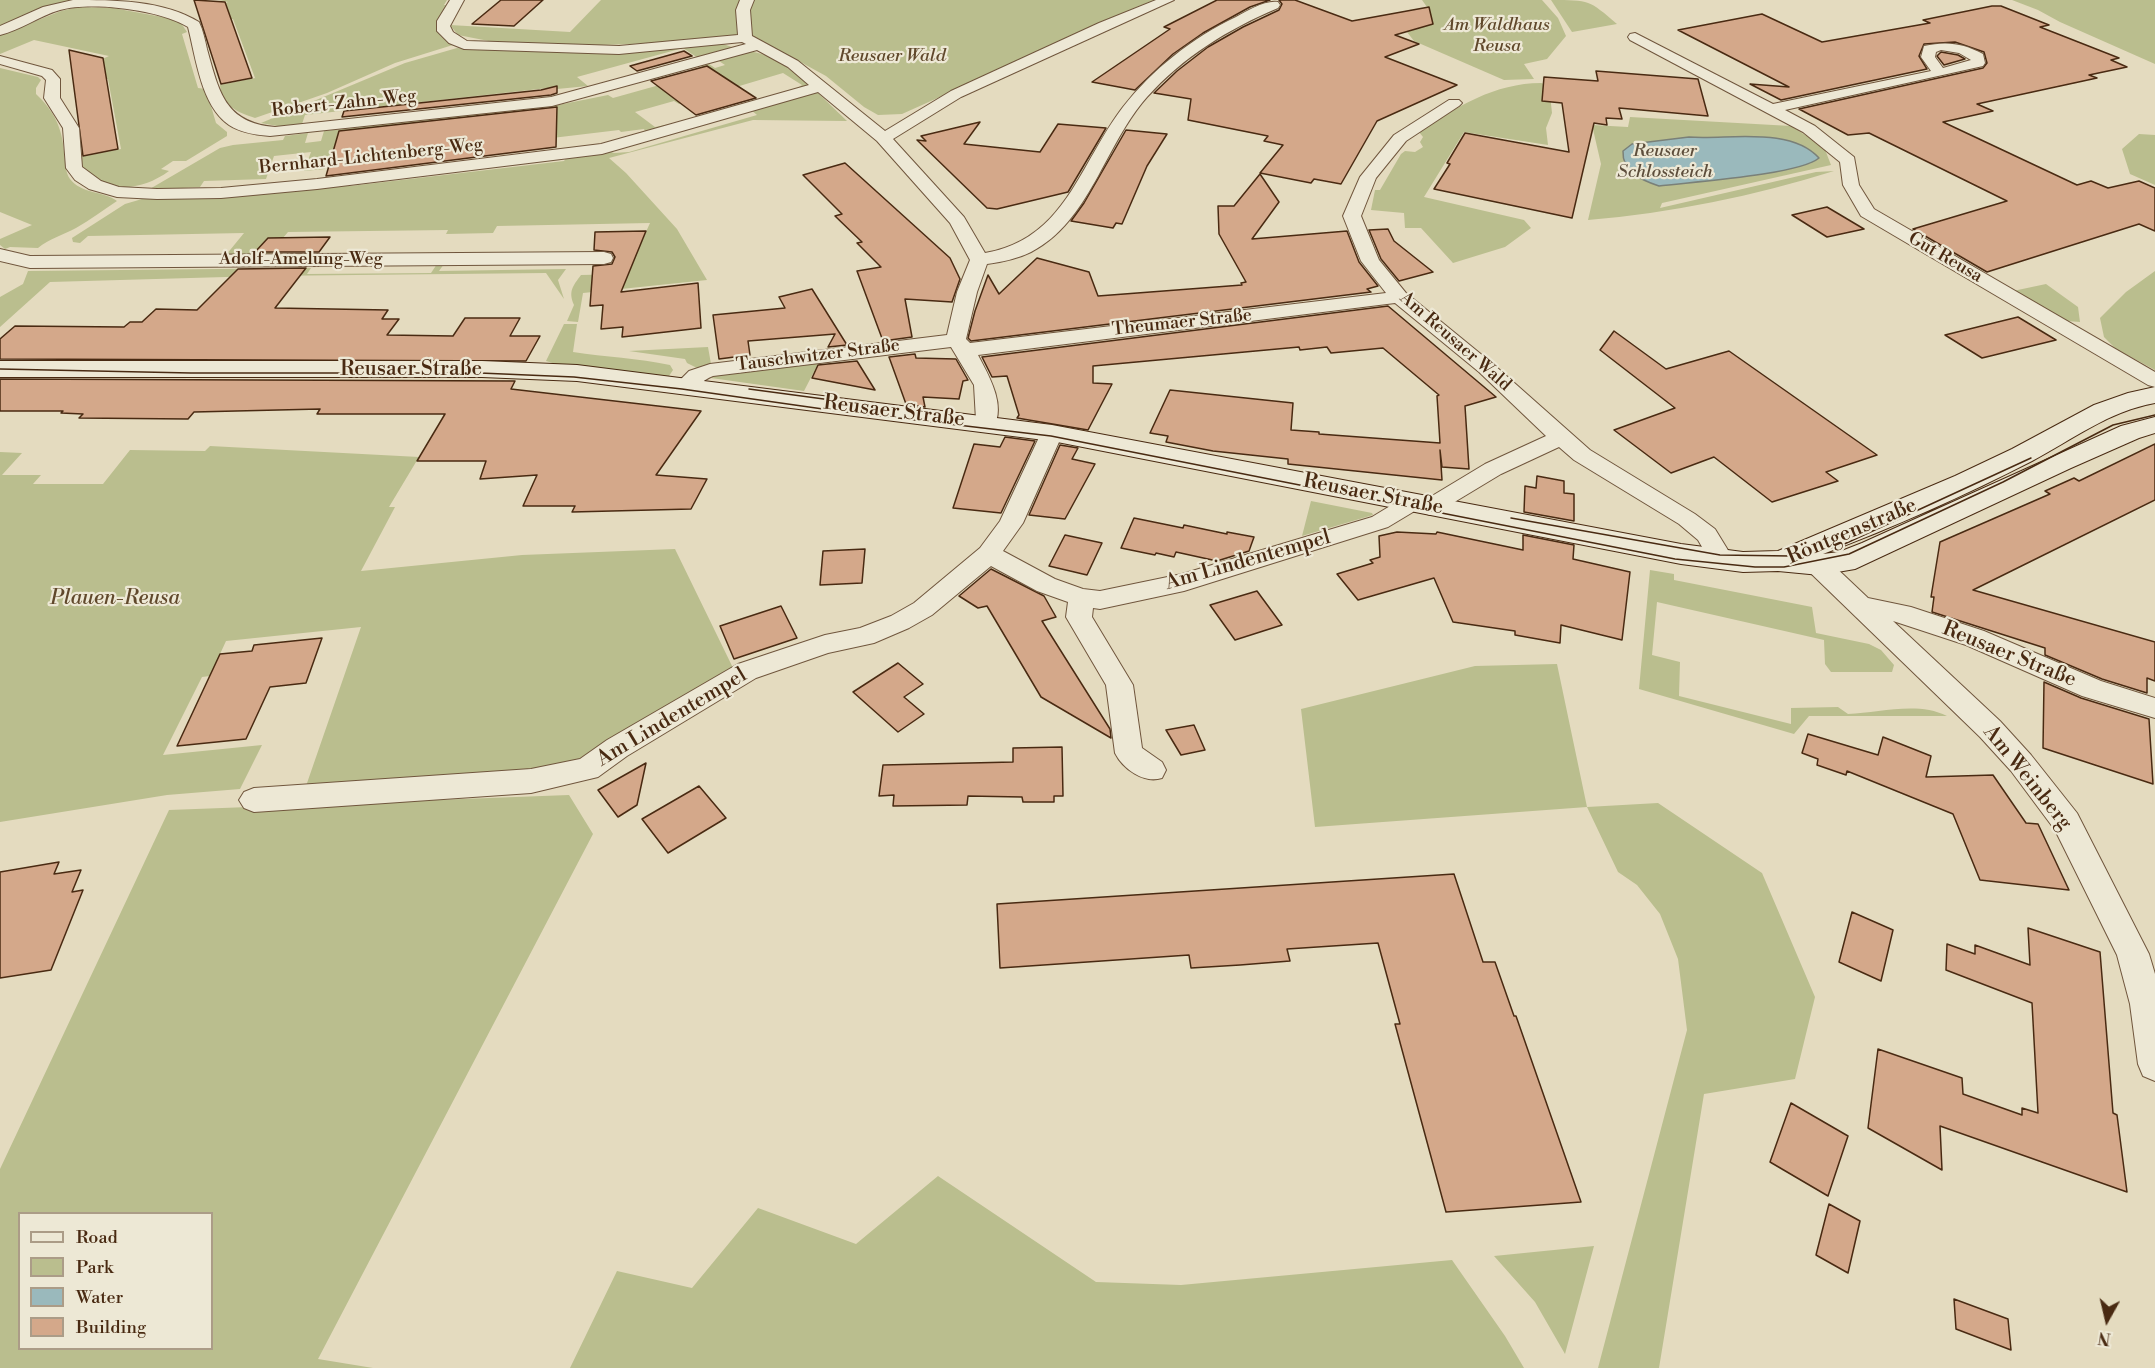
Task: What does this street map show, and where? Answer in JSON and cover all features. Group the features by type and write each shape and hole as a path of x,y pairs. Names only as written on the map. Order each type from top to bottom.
{"street":[{"path":"457,0 442,21 442,29 448,38 464,45 619,50 752,41 793,64 821,86 883,138 958,221 979,260 967,292 960,345 984,385 987,420 984,423"},
{"path":"747,0 743,10 752,41"},
{"path":"883,138 898,132 935,104 1104,26 1167,0"},
{"name":"Robert-Zahn-Weg","path":"0,31 71,2 136,8 178,15 194,25 212,85 223,112 234,122 260,131 275,132 552,101 752,41"},
{"path":"979,260 1005,256 1028,247 1055,224 1086,182 1110,136 1127,111 1154,80 1172,64 1223,31 1251,14 1274,5"},
{"name":"Gut Reusa","path":"1635,37 1809,129 1848,160 1851,185 1867,212 2155,381"},
{"name":"Bernhard-Lichtenberg-Weg","path":"0,60 47,74 53,79 52,98 71,128 74,168 81,176 95,185 134,194 221,193 317,184 602,149 821,86"},
{"path":"1768,108 1940,73"},
{"name":"Am Reusaer Wald","path":"1454,104 1400,138 1368,177 1352,216 1370,261 1399,297 1486,368 1582,455 1694,524 1707,535 1722,560"},
{"name":"Adolf-Amelung-Weg","path":"0,255 30,262 604,258"},
{"name":"Theumaer Straße","path":"960,345 1299,311 1399,297"},
{"name":"Tauschwitzer Straße","path":"685,385 696,375 720,368 960,345"},
{"name":"Reusaer Straße","path":"0,369 482,369 577,374 685,385 1052,433 1722,560 1800,559"},
{"name":"Röntgenstraße","path":"1800,559 2062,435 2114,404 2155,395"},
{"name":"Röntgenstraße","path":"1800,559 1844,562 2061,462 2130,432 2155,424"},
{"name":"Am Lindentempel","path":"254,800 531,781 588,770 617,748 747,671 825,644 865,636 900,622 923,609 989,554 1011,523 1052,433"},
{"path":"1419,504 1562,438"},
{"name":"Am Lindentempel","path":"989,554 1046,585 1081,597 1100,600 1184,582 1380,522 1405,507 1419,504"},
{"name":"Am Weinberg","path":"1800,559 1863,606 1990,729 2021,763 2066,822 2133,954 2147,1004 2155,1064"},
{"path":"1081,597 1079,617 1119,685 1129,753 1152,770"},
{"name":"Reusaer Straße","path":"1863,606 1911,616 1976,638 2092,689 2155,708"}],"green space":[{"path":"0,0 71,0 0,29"},
{"path":"219,0 447,0 444,5 450,5 436,28 441,36 456,44 395,63 327,93 255,118 232,107 221,92 220,85 255,78 233,19 225,20 205,11 228,2"},
{"name":"Reusaer Wald","path":"601,0 1163,0 1100,25 902,114 878,115 864,107 826,76 751,35 661,43 599,45 494,42 458,35 450,25 570,32"},
{"name":"Am Waldhaus Reusa","path":"1422,0 1542,0 1558,18 1566,36 1547,59 1524,64 1534,79 1504,80 1414,41 1407,32 1432,24 1427,7"},
{"path":"1551,0 1574,0 1588,3 1617,24 1572,32"},
{"path":"2012,0 2155,0 2155,64 2038,10"},
{"path":"78,7 113,8 179,20 187,32 182,34 198,88 206,89 216,123 227,132 227,136 186,161 173,161 161,169 169,171 145,184 133,187 108,185 86,173 77,162 81,157 121,149 108,79 97,81 80,69 109,56 34,40 0,54 0,35 61,11"},
{"path":"723,44 735,48 701,60 683,48 577,77 588,86 557,89 557,87 305,115 301,127 261,123 405,63 457,48 597,53"},
{"path":"744,51 761,54 778,61 807,83 807,86 802,89 799,87 802,85 783,73 679,104 674,101 635,112 655,127 670,124 667,127 645,131 644,129 621,132 619,130 326,165 325,169 304,171 311,152 274,156 266,179 204,181 200,187 148,190 220,148 283,140 285,136 308,133 305,143 321,141 324,131 558,105 608,95 613,98 688,77 705,69 699,65 710,61 712,62 709,64 715,68 725,65 716,59"},
{"path":"0,68 38,77 41,80 36,88 36,94 48,107 59,127 68,176 80,187 117,201 81,225 38,248 10,247 5,249 0,245 0,239 32,225 0,212"},
{"path":"1541,83 1549,85 1552,113 1546,128 1548,145 1464,132 1424,197 1524,220 1531,228 1505,247 1453,263 1421,228 1405,228 1404,213 1371,210 1375,190 1380,190 1401,154 1405,151 1415,152 1423,147 1420,142 1423,137 1419,132 1477,98 1508,87"},
{"path":"818,93 847,121 753,120 609,158 626,173 677,229 707,280 583,293 578,322 567,321 574,305 571,296 572,289 578,279 581,275 627,274 650,223 497,226 493,233 446,234 448,230 288,232 269,255 226,255 244,233 88,236 80,243 73,242 72,238 125,204 142,199 347,183 350,186 564,161 567,157 608,151 629,152 757,115 750,109"},
{"path":"1630,117 1791,126 1824,147 1831,165 1662,203 1660,208 1816,172 1834,171 1712,202 1650,213 1588,220 1601,164 1592,125 1628,127","holes":["1689,137 1769,137 1784,140 1813,152 1812,163 1728,178"]},
{"path":"2139,134 2155,135 2155,185 2130,174 2122,149"},
{"path":"437,264 444,264 439,271 566,269 558,280 564,299 546,273 261,276 50,282 0,327 0,297 23,284 28,271 311,268 307,274 431,273"},
{"path":"2155,271 2155,370 2116,349 2104,337 2100,318 2126,292"},
{"path":"2046,284 2078,307 2080,322 2067,321 2013,291"},
{"path":"564,324 577,324 573,352 670,365 673,370 669,376 546,361"},
{"path":"708,347 711,364 699,369 687,363 685,359 629,351"},
{"path":"821,358 804,391 711,378 715,375"},
{"name":"Plauen-Reusa","path":"210,446 419,457 389,507 395,507 361,571 522,555 675,549 734,670 573,767 306,786 361,627 226,641 210,676 202,677 163,755 262,745 240,789 167,795 0,822 0,452 22,453 2,475 41,475 33,484 103,484 130,450 205,451"},
{"path":"1311,501 1372,513 1373,515 1302,536"},
{"path":"1650,570 1674,574 1674,580 1812,607 1816,633 1869,644 1881,650 1894,665 1892,672 1831,672 1825,664 1824,640 1657,602 1652,655 1680,662 1679,696 1791,724 1791,708 1838,707 1848,714 1923,709 1947,716 1809,716 1794,734 1639,689"},
{"path":"1557,664 1587,807 1315,827 1301,709 1475,666"},
{"path":"569,795 593,834 318,1359 373,1368 0,1368 0,1169 169,810"},
{"path":"1658,803 1762,873 1815,997 1795,1079 1704,1094 1659,1368 1598,1368 1687,1030 1678,959 1660,914 1637,885 1618,872 1587,807"},
{"path":"938,1176 1096,1282 1181,1285 1452,1260 1505,1336 1524,1368 570,1368 617,1271 692,1288 758,1208 856,1244"},
{"path":"1594,1246 1565,1354 1535,1302 1494,1256"}],"water":[{"name":"Reusaer Schlossteich","path":"1689,137 1775,138 1807,148 1819,158 1808,164 1768,173 1659,186 1639,178 1629,170 1626,164 1623,151 1632,144"}],"building":[{"path":"194,0 225,2 252,78 221,84"},
{"path":"501,0 543,0 514,26 472,24"},
{"path":"1217,0 1270,0 1250,7 1203,33 1173,54 1135,90 1092,82 1170,29 1164,27"},
{"path":"1279,0 1295,0 1352,21 1429,7 1433,24 1395,35 1419,44 1385,57 1457,85 1377,121 1341,184 1314,179 1311,183 1260,173 1283,145 1264,141 1268,136 1188,120 1191,99 1154,93 1177,71 1208,47 1279,10 1282,4"},
{"path":"2001,6 2049,25 2040,27 2119,58 2111,60 2127,67 2089,75 2097,78 1977,104 1993,111 1943,122 2077,185 2091,181 2108,188 2139,181 2155,188 2155,231 2139,224 1987,272 1913,229 2007,201 1869,133 1848,135 1799,109 1983,68 1987,63 1984,52 1955,42 1924,44 1919,56 1927,69 1781,100 1750,84 1789,87 1678,30 1762,14 1822,42 1930,23 1923,20"},
{"path":"69,50 103,58 118,149 83,156"},
{"path":"684,51 692,56 637,71 630,66"},
{"path":"1941,52 1958,55 1965,59 1944,65 1937,56"},
{"path":"707,66 756,98 696,115 651,81"},
{"path":"1596,71 1698,79 1708,116 1619,108 1622,119 1606,118 1607,125 1594,123 1572,218 1434,189 1450,164 1447,163 1465,133 1569,152 1562,103 1542,101 1544,77 1598,81"},
{"path":"557,86 557,93 551,95 342,117 344,111 541,90"},
{"path":"557,107 556,147 326,176 339,131"},
{"path":"980,122 964,144 1040,152 1058,124 1106,128 1068,192 997,209 987,208 917,140 926,141 921,136"},
{"path":"1126,130 1167,134 1147,166 1122,224 1116,223 1113,228 1071,221 1084,203"},
{"path":"845,163 950,258 960,279 952,302 905,299 912,337 883,341 857,271 881,267 857,243 862,242 835,216 842,214 803,175"},
{"path":"1260,174 1279,202 1252,239 1347,231 1359,262 1378,286 1367,289 1371,292 971,341 968,338 988,275 999,294 1037,258 1089,272 1098,296 1242,285 1241,283 1246,282 1219,234 1218,206 1234,206"},
{"path":"1827,207 1864,229 1827,237 1792,215"},
{"path":"1388,229 1394,241 1433,272 1399,281 1381,259 1369,230"},
{"path":"646,231 621,292 698,283 701,328 622,337 623,327 601,329 603,305 590,306 593,266 612,264 615,257 612,252 594,250 595,232"},
{"path":"330,237 319,252 255,252 268,238"},
{"path":"306,268 275,308 388,310 382,319 399,319 387,335 453,336 465,318 520,318 510,336 540,336 526,361 0,359 0,339 15,326 124,327 130,322 142,322 156,309 197,310 238,269"},
{"path":"812,289 847,345 828,347 835,334 748,341 750,355 719,359 713,315 785,308 779,297"},
{"path":"1388,306 1496,397 1465,406 1469,469 1442,467 1440,450 1442,480 1288,464 1288,459 1213,451 1166,442 1168,436 1150,433 1170,390 1293,403 1291,430 1440,443 1437,396 1439,395 1383,348 1331,353 1327,347 1300,350 1299,347 1093,366 1093,383 1112,384 1088,430 1017,418 1019,415 1007,376 992,377 982,357"},
{"path":"2018,317 2056,340 1982,358 1945,335"},
{"path":"1614,331 1666,369 1729,351 1877,455 1826,472 1838,481 1772,502 1714,457 1671,473 1614,430 1675,408 1600,350"},
{"path":"915,354 916,358 956,359 968,380 963,381 959,399 923,397 925,407 906,404 889,357"},
{"path":"857,361 875,390 812,378 818,365"},
{"path":"0,379 515,381 511,389 701,411 656,475 707,479 691,509 572,512 575,506 523,506 537,475 480,479 486,461 417,461 445,414 317,414 320,409 194,412 188,419 79,418 83,414 61,413 63,411 0,411"},
{"path":"1005,437 1035,441 1001,513 953,508 974,444 1000,447"},
{"path":"2155,444 2155,500 1973,590 2155,642 2155,681 2147,678 2147,693 2102,679 2045,655 2045,648 1932,612 1934,597 1931,597 1940,542 2050,494 2045,491 2074,478 2079,481"},
{"path":"1060,445 1078,448 1072,459 1095,464 1065,519 1029,515"},
{"path":"1537,476 1564,481 1564,493 1574,494 1574,521 1524,512 1525,486 1536,488"},
{"path":"1134,518 1183,528 1184,525 1254,537 1249,551 1217,561 1176,552 1174,557 1156,553 1155,555 1121,548"},
{"path":"1397,532 1436,534 1437,532 1523,550 1523,535 1574,545 1573,559 1630,572 1622,640 1561,625 1560,643 1515,635 1515,631 1453,622 1434,578 1358,600 1337,574 1373,563 1370,560 1380,557 1379,536"},
{"path":"1065,535 1102,543 1087,575 1049,566"},
{"path":"865,549 862,583 820,585 823,551"},
{"path":"991,569 1044,596 1056,617 1042,621 1110,729 1111,738 1041,697 987,606 978,608 959,596"},
{"path":"1257,591 1282,625 1235,640 1210,605"},
{"path":"781,606 797,638 734,659 720,626"},
{"path":"322,638 306,683 270,687 246,739 177,746 220,654 252,651 254,645"},
{"path":"898,663 923,684 904,697 924,714 898,732 853,692"},
{"path":"2044,682 2081,698 2149,719 2153,784 2043,748"},
{"path":"1194,725 1205,750 1181,755 1166,730"},
{"path":"1808,734 1878,755 1883,737 1931,756 1926,777 1993,775 2026,823 2038,824 2069,890 1980,880 1953,814 1847,771 1846,775 1817,765 1818,759 1802,753"},
{"path":"1062,747 1063,796 1054,796 1054,802 1023,802 1022,797 968,796 967,805 893,806 894,795 879,796 883,765 1013,762 1013,748"},
{"path":"646,763 637,805 618,817 598,790"},
{"path":"699,786 726,818 668,853 642,819"},
{"path":"59,862 54,874 81,870 72,892 83,890 51,970 0,978 0,872"},
{"path":"1454,874 1483,962 1495,962 1514,1016 1516,1016 1581,1202 1446,1212 1395,1024 1400,1024 1378,943 1287,949 1290,961 1240,965 1191,968 1189,955 1000,968 997,904"},
{"path":"1852,912 1893,930 1881,981 1839,962"},
{"path":"2028,928 2100,952 2113,1113 2117,1115 2127,1192 1940,1126 1942,1170 1868,1128 1878,1049 1962,1078 1963,1094 2022,1115 2022,1108 2038,1113 2032,1003 1946,970 1947,944 1975,954 1975,945 2030,965"},
{"path":"1791,1103 1848,1136 1828,1196 1770,1162"},
{"path":"1829,1204 1860,1221 1848,1273 1816,1255"},
{"path":"1954,1299 2008,1319 2011,1350 1956,1329"}],"tram line":[{"path":"0,369 191,373 480,373 574,377 682,389 830,410 1051,436 1675,559 1755,567 1784,567 1849,554 2003,482 2113,425 2155,415"},
{"path":"749,389 876,406"},
{"path":"1511,518 1720,555 1790,556 1840,546 2031,458"}]}
